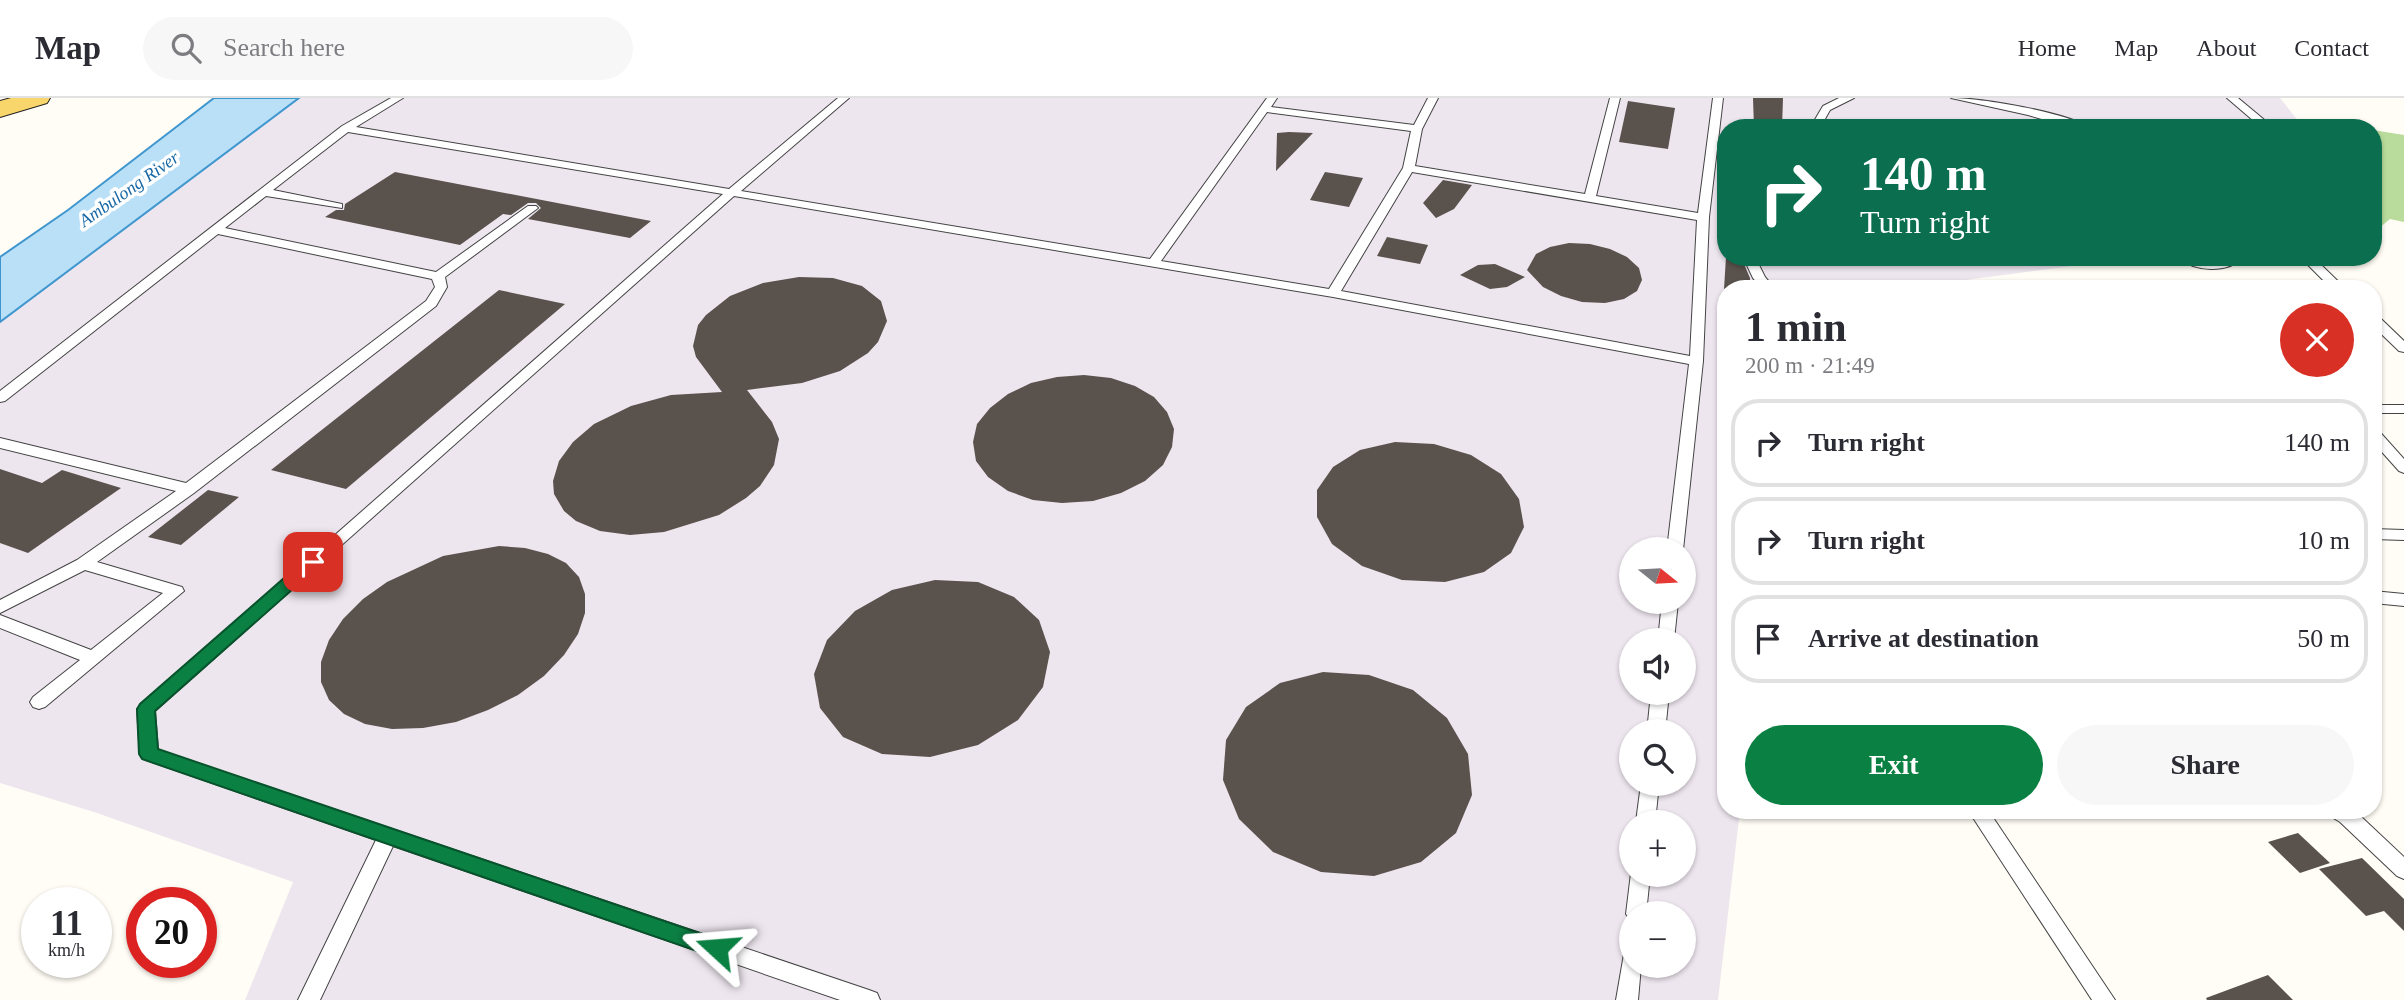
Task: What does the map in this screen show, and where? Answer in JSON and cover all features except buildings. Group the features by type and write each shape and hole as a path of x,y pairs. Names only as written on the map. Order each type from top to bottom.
{"main road":[{"path":"0,109 38,98"}],"lane":[{"path":"0,398 346,128 398,98"},
{"path":"844,98 730,194 146,709 149,754 869,1000"},
{"path":"1154,262 1272,98"},
{"path":"1333,293 1409,168 1417,129 1433,98"},
{"path":"1590,198 1615,98"},
{"path":"1676,537 1696,361 1703,217 1718,98"},
{"path":"1817,119 1819,113 1830,105 1849,98"},
{"path":"1956,98 2054,119"},
{"path":"2232,98 2258,119"},
{"path":"1265,109 1417,129"},
{"path":"346,128 730,194 1154,262 1696,361"},
{"path":"1409,168 1703,217"},
{"path":"263,192 338,206"},
{"path":"216,230 438,276 532,208"},
{"path":"2316,266 2330,280"},
{"path":"0,607 83,564 189,489 431,303 441,287 438,276"},
{"path":"2382,327 2404,348"},
{"path":"2382,409 2404,409"},
{"path":"0,443 189,489"},
{"path":"2382,443 2404,468"},
{"path":"2382,534 2404,535"},
{"path":"39,702 176,591 83,564"},
{"path":"2382,598 2404,600"},
{"path":"0,621 93,658"},
{"path":"1983,819 2104,1000"},
{"path":"2350,819 2404,870"},
{"path":"309,1000 388,836"},
{"path":"1627,1000 1629,978"}],"shaded area":[{"path":"299,98 2280,98 2297,119 1717,119 1717,266 2071,266 1965,280 1717,280 1717,819 1739,819 1718,1000 245,1000 293,882 97,813 0,783 0,322"}],"green space":[{"path":"2382,131 2404,135 2404,222 2390,219 2382,226"}],"water":[{"name":"Ambulong River","path":"214,98 299,98 0,322 0,257 68,210"}],"route":[{"path":"313,562 146,709 149,754 717,948"}]}
